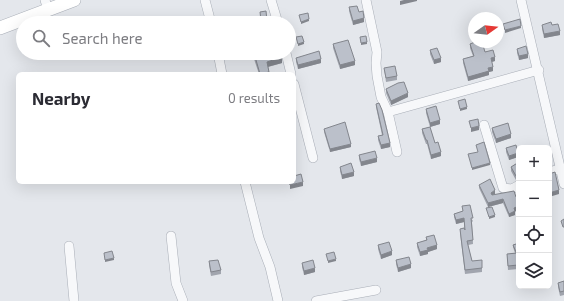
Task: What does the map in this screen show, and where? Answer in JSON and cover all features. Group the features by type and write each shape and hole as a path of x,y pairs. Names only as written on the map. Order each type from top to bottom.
{"street":[{"path":"24,16 46,5 74,0"},
{"path":"206,0 209,16"},
{"path":"271,0 276,16"},
{"path":"366,0 377,52 377,76 381,96 388,112 397,152"},
{"path":"521,0 559,168 564,184"},
{"path":"0,28 16,20"},
{"path":"219,60 222,72"},
{"path":"288,60 291,72"},
{"path":"388,112 538,70"},
{"path":"296,92 313,158"},
{"path":"484,125 503,188 512,190 516,187"},
{"path":"552,171 559,168"},
{"path":"246,184 259,238 270,267 278,301"},
{"path":"171,236 176,284 183,301"},
{"path":"70,246 74,301"},
{"path":"316,301 376,290"}],"building":[{"path":"357,6 359,12 363,11 364,18 353,21 349,7"},
{"path":"266,11 266,16 260,16 260,12"},
{"path":"308,13 309,19 301,22 299,15"},
{"path":"520,19 521,26 505,30 504,24"},
{"path":"551,22 552,25 558,24 560,31 544,34 542,25"},
{"path":"302,36 304,42 298,44 296,37"},
{"path":"366,36 367,42 361,43 360,37"},
{"path":"348,40 355,61 340,65 333,44"},
{"path":"526,46 528,54 519,56 517,49"},
{"path":"437,48 441,58 434,60 430,50"},
{"path":"471,48 484,48 485,52 493,50 495,57 491,58 493,67 488,68 489,71 468,77 463,59 474,56"},
{"path":"319,51 321,59 298,65 296,58"},
{"path":"256,60 273,60 267,62 269,72 259,72"},
{"path":"395,66 397,76 386,78 384,68"},
{"path":"404,82 408,93 391,101 386,89 398,83"},
{"path":"465,99 467,107 460,109 458,101"},
{"path":"379,103 390,143 381,145 378,136 383,135 376,104"},
{"path":"436,106 440,120 430,123 426,109"},
{"path":"478,119 479,126 471,128 469,121"},
{"path":"345,122 351,144 330,149 324,129"},
{"path":"508,123 511,134 496,139 492,128"},
{"path":"430,127 435,143 438,142 441,152 431,155 422,129"},
{"path":"484,142 490,163 472,168 468,154 478,152 476,145"},
{"path":"516,145 516,154 509,156 506,148"},
{"path":"375,151 377,158 361,162 359,155"},
{"path":"351,163 354,172 342,175 340,167"},
{"path":"516,164 516,176 511,167"},
{"path":"555,172 559,190 552,192 552,181 552,173"},
{"path":"301,174 303,182 296,184 296,175"},
{"path":"490,179 495,190 491,193 492,195 514,191 516,197 516,207 514,208 515,211 509,214 503,199 488,203 479,185"},
{"path":"470,205 473,218 471,218 473,240 467,241 472,261 482,260 482,268 465,270 460,229 464,228 465,230 464,218 456,220 454,214 463,211 462,206"},
{"path":"492,207 495,215 489,217 486,208"},
{"path":"564,219 564,227 563,227 561,221"},
{"path":"434,235 437,245 420,252 417,243 427,240 426,237"},
{"path":"389,242 392,251 381,255 378,245"},
{"path":"516,244 516,252 513,245"},
{"path":"112,251 114,258 105,260 104,253"},
{"path":"334,252 336,259 328,261 326,254"},
{"path":"516,253 516,265 508,266 507,254"},
{"path":"409,257 411,264 398,268 396,260"},
{"path":"218,260 221,270 211,272 209,261"},
{"path":"313,260 315,268 304,271 302,263"},
{"path":"564,281 564,291 560,292 558,283"}]}
